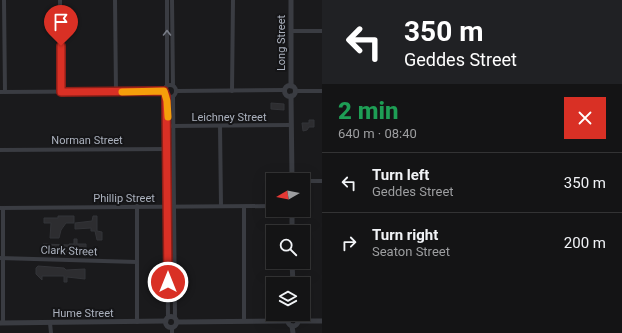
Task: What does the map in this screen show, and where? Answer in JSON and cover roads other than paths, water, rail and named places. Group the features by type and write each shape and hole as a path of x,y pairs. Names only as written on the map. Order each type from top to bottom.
{"street":[{"path":"4,0 2,92 164,91"},
{"path":"60,0 61,92"},
{"path":"115,0 116,92"},
{"path":"167,0 166,86 164,91 166,96 168,126 167,319 168,326 172,330 176,319 173,207 173,97 176,91"},
{"path":"172,0 173,86 176,91"},
{"path":"232,91 233,0"},
{"name":"Long Street","path":"291,0 291,86"},
{"path":"291,31 322,31"},
{"path":"167,49 173,49"},
{"path":"166,86 173,86"},
{"path":"176,91 285,90 287,87 291,86 296,91 322,91"},
{"path":"285,90 287,95 291,96"},
{"path":"292,173 291,96 296,91"},
{"path":"166,96 173,97"},
{"name":"Leichney Street","path":"168,126 291,126"},
{"path":"220,126 222,206"},
{"name":"Norman Street","path":"0,150 174,149"},
{"path":"310,181 322,181"},
{"path":"137,206 138,322"},
{"name":"Phillip Street","path":"1,208 266,206"},
{"path":"244,207 244,321"},
{"path":"1,208 2,323"},
{"name":"Clark Street","path":"1,258 137,262"},
{"path":"176,319 266,321"},
{"name":"Hume Street","path":"2,323 138,322 176,319"},
{"path":"288,321 292,326 293,333"},
{"path":"292,326 297,325 298,321"},
{"path":"310,321 322,321"},
{"path":"50,323 51,333"}]}
